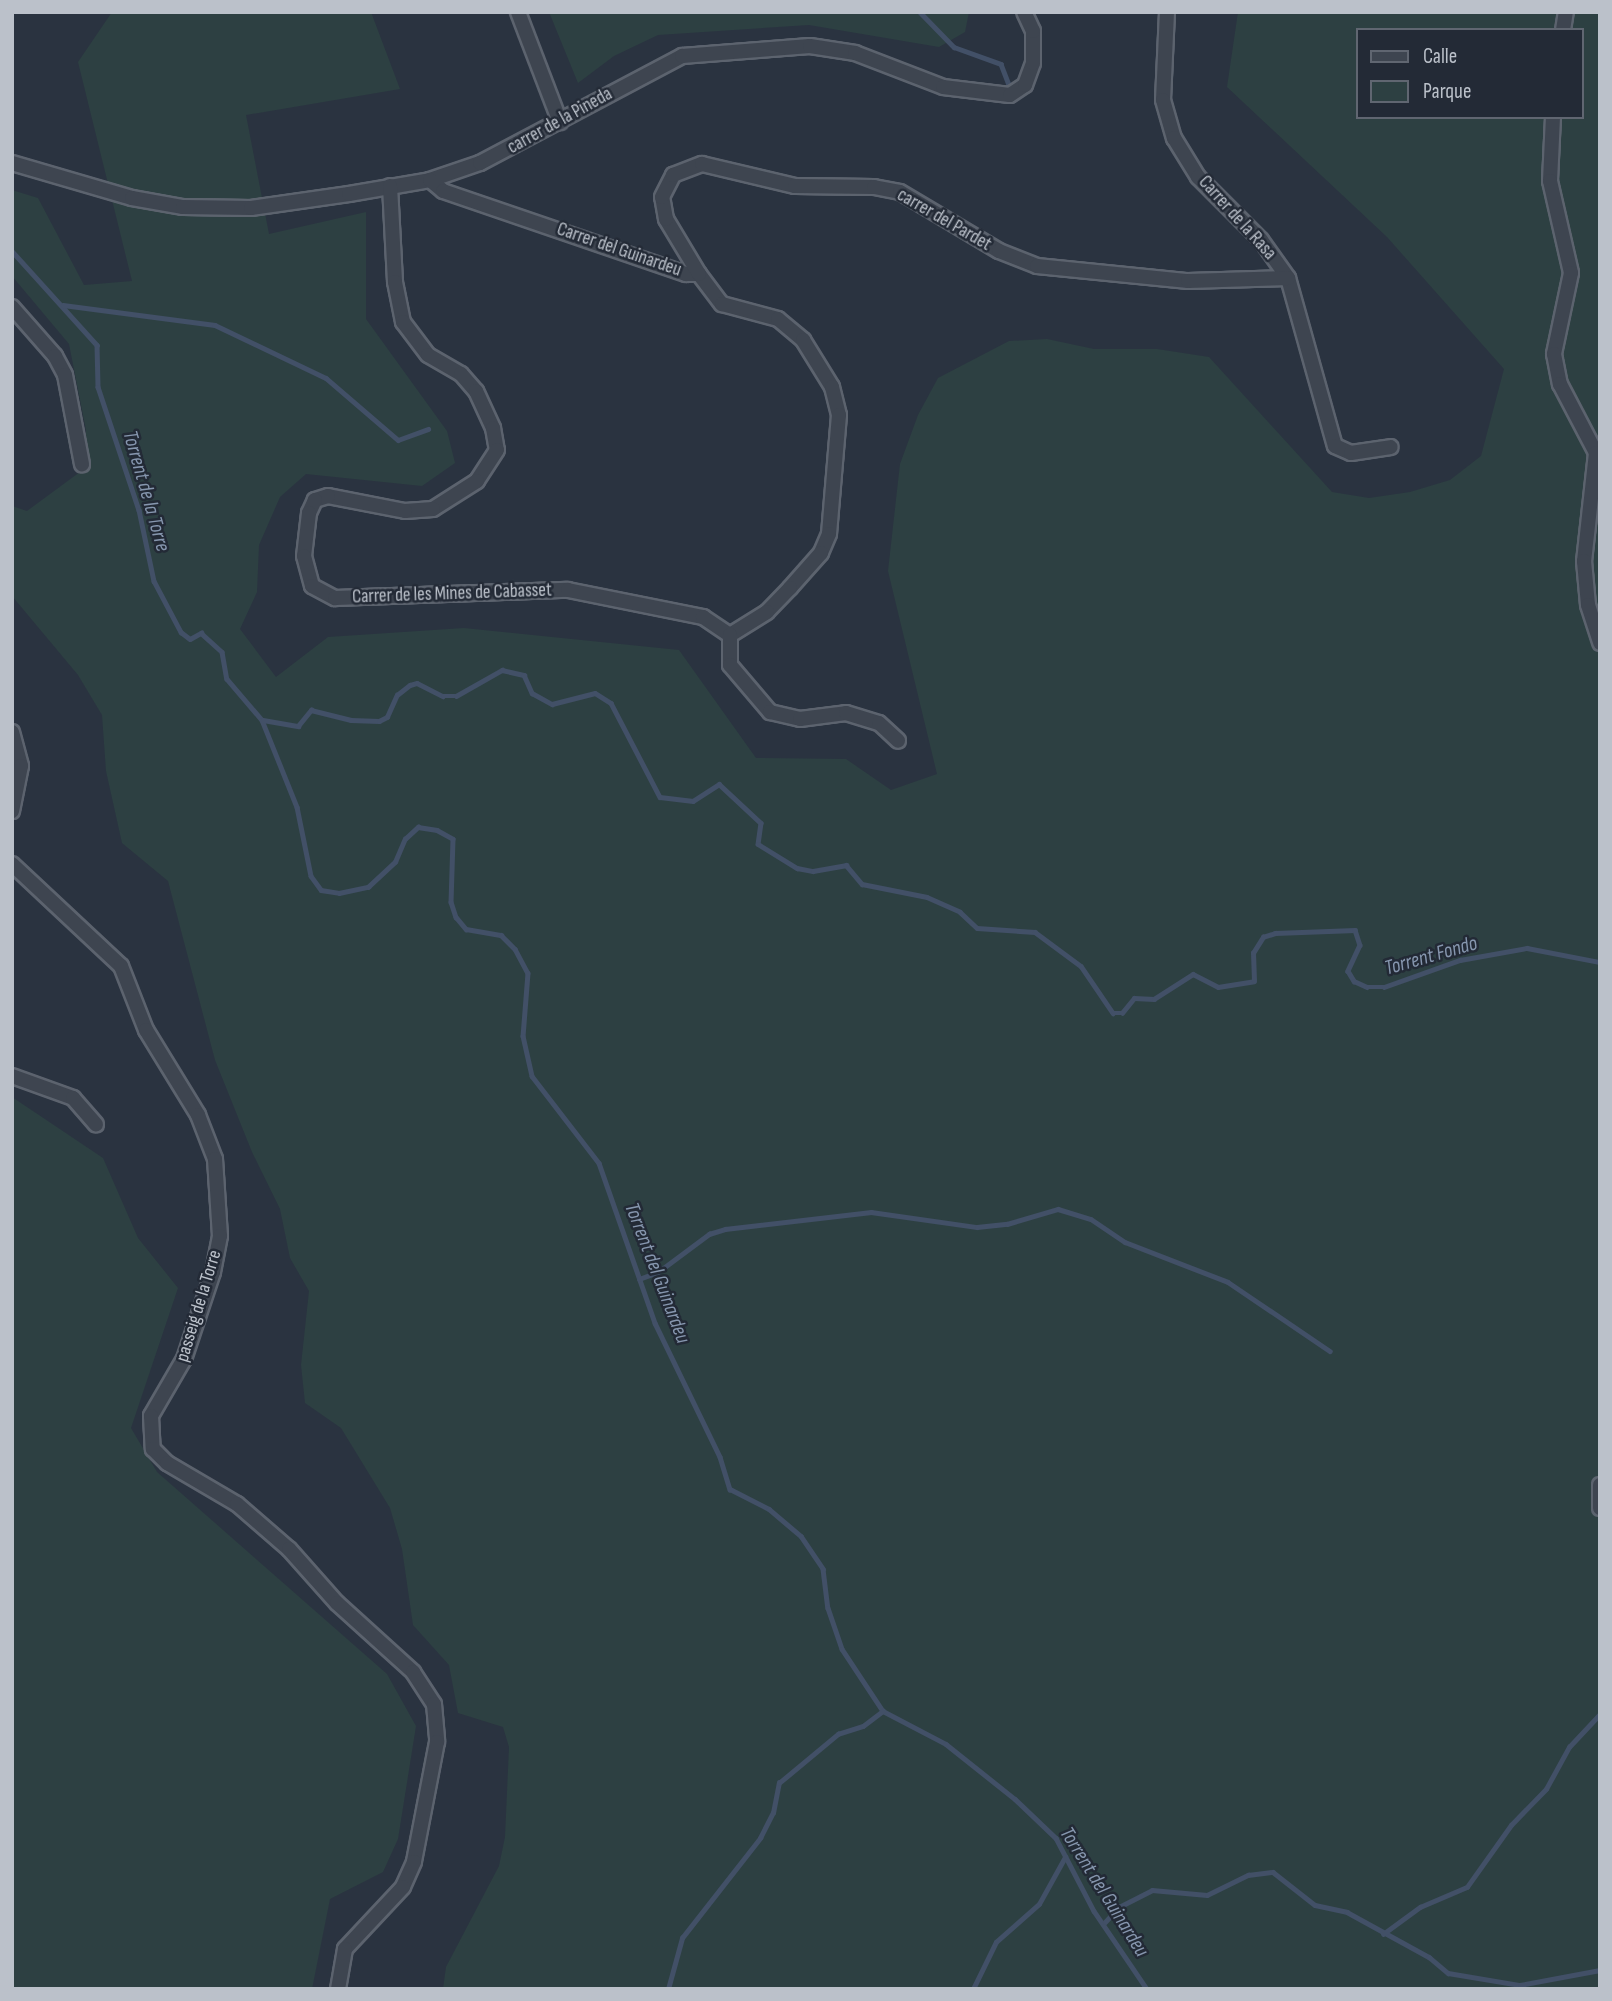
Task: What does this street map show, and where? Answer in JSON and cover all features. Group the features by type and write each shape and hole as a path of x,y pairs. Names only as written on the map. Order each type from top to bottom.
{"street":[{"path":"518,12 560,122"},
{"name":"carrer de la Pineda","path":"12,163 132,198 207,209 268,206 430,180 517,147 682,55 810,46 855,53 943,87 1010,95 1025,85 1033,63 1032,31 1024,12"},
{"name":"Carrer de la Rasa","path":"1167,12 1163,100 1174,138 1199,177 1261,240 1288,278 1335,446 1351,453 1391,447"},
{"path":"1553,119 1550,181 1571,272 1553,354 1560,384 1596,453 1584,561 1588,605 1600,643"},
{"name":"carrer del Pardet","path":"699,274 666,219 662,197 673,175 702,164 795,186 874,187 900,192 999,251 1037,266 1188,281 1288,278"},
{"name":"Carrer del Guinardeu","path":"430,180 443,191 686,274 699,274 722,304 793,328 832,387 839,415 825,545 767,612 730,635"},
{"name":"Carrer de les Mines de Cabasset","path":"390,186 395,282 403,322 428,355 461,374 476,391 493,428 497,450 478,481 433,509 405,511 328,496 315,500 309,513 304,556 312,586 335,598 568,590 704,617 730,635"},
{"path":"12,307 55,356 65,375 82,464"},
{"path":"730,635 730,665 770,712 800,719 846,713 879,723 898,741"},
{"path":"12,732 16,786 12,811"},
{"name":"passeig de la Torre","path":"12,864 121,966 146,1030 198,1115 215,1159 220,1236 213,1272 184,1359 151,1416 153,1448 167,1463 237,1504 289,1549 337,1603 414,1672 433,1704 437,1742 408,1878 345,1949 338,1989"},
{"path":"12,1076 73,1098 96,1124"},
{"path":"1600,1485 1600,1508"}],"green space":[{"path":"112,12 371,12 400,89 246,115 269,234 366,212 366,319 447,431 455,463 422,486 306,474 280,497 259,545 257,592 240,629 276,677 328,637 464,628 679,650 756,758 846,759 891,790 937,774 888,571 900,464 918,415 938,378 1009,341 1047,339 1094,349 1157,349 1209,357 1332,492 1369,498 1410,492 1450,480 1481,456 1504,369 1387,237 1227,87 1238,12 1600,12 1600,1989 443,1989 446,1967 499,1866 505,1837 509,1747 503,1727 458,1713 449,1665 413,1625 402,1549 390,1508 341,1428 305,1403 301,1365 309,1291 290,1258 280,1209 252,1152 215,1060 168,881 122,843 106,771 102,715 78,675 12,596 12,506 27,511 84,469 86,430 69,344 12,276 12,190 38,198 84,285 132,281 78,62"},
{"path":"549,12 969,12 965,32 939,47 809,25 658,35 614,56 578,83"},
{"path":"12,1097 103,1158 138,1238 178,1288 131,1428 157,1472 387,1674 416,1726 398,1839 383,1872 330,1899 312,1989 12,1989"}],"waterway":[{"path":"920,12 954,47 1001,64 1010,87"},
{"name":"Torrent del Guinardeu","path":"12,251 97,345 98,387 139,510 154,581 181,632 190,639 201,633 222,652 227,679 262,720 297,807 311,876 321,890 339,893 368,887 395,862 405,839 418,827 437,830 453,839 451,902 456,917 466,929 501,935 515,949 528,973 523,1036 532,1076 599,1163 655,1323 720,1457 730,1489 769,1509 801,1536 823,1569 828,1608 842,1649 883,1711 946,1744 1015,1799 1056,1838 1094,1911 1147,1989"},
{"path":"63,305 215,325 326,378 398,440 428,429"},
{"name":"Torrent Fondo","path":"263,720 298,726 311,710 351,720 379,721 387,717 397,695 410,685 417,683 443,696 456,696 502,670 524,675 532,693 552,704 595,693 611,703 660,797 693,801 719,784 761,823 758,844 797,868 813,871 846,865 862,884 927,897 960,912 977,928 1035,932 1081,966 1113,1013 1122,1013 1134,998 1154,999 1193,974 1218,987 1254,981 1253,953 1263,937 1275,933 1355,930 1360,945 1348,971 1354,981 1367,987 1384,987 1460,960 1527,948 1600,962"},
{"path":"639,1279 658,1272 709,1234 725,1229 871,1212 977,1227 1007,1224 1058,1209 1091,1219 1125,1242 1228,1282 1330,1351"},
{"path":"668,1989 682,1938 760,1838 773,1813 779,1783 838,1734 863,1726 883,1711"},
{"path":"1383,1934 1420,1907 1467,1887 1511,1825 1546,1789 1569,1747 1600,1714"},
{"path":"973,1989 996,1942 1039,1904 1065,1857"},
{"path":"1105,1922 1119,1907 1152,1890 1207,1895 1248,1875 1273,1872 1315,1905 1347,1912 1429,1957 1448,1973 1520,1985 1600,1970"}],"water label":[{"name":"Torrent de la Torre","path":"146,491"}]}
